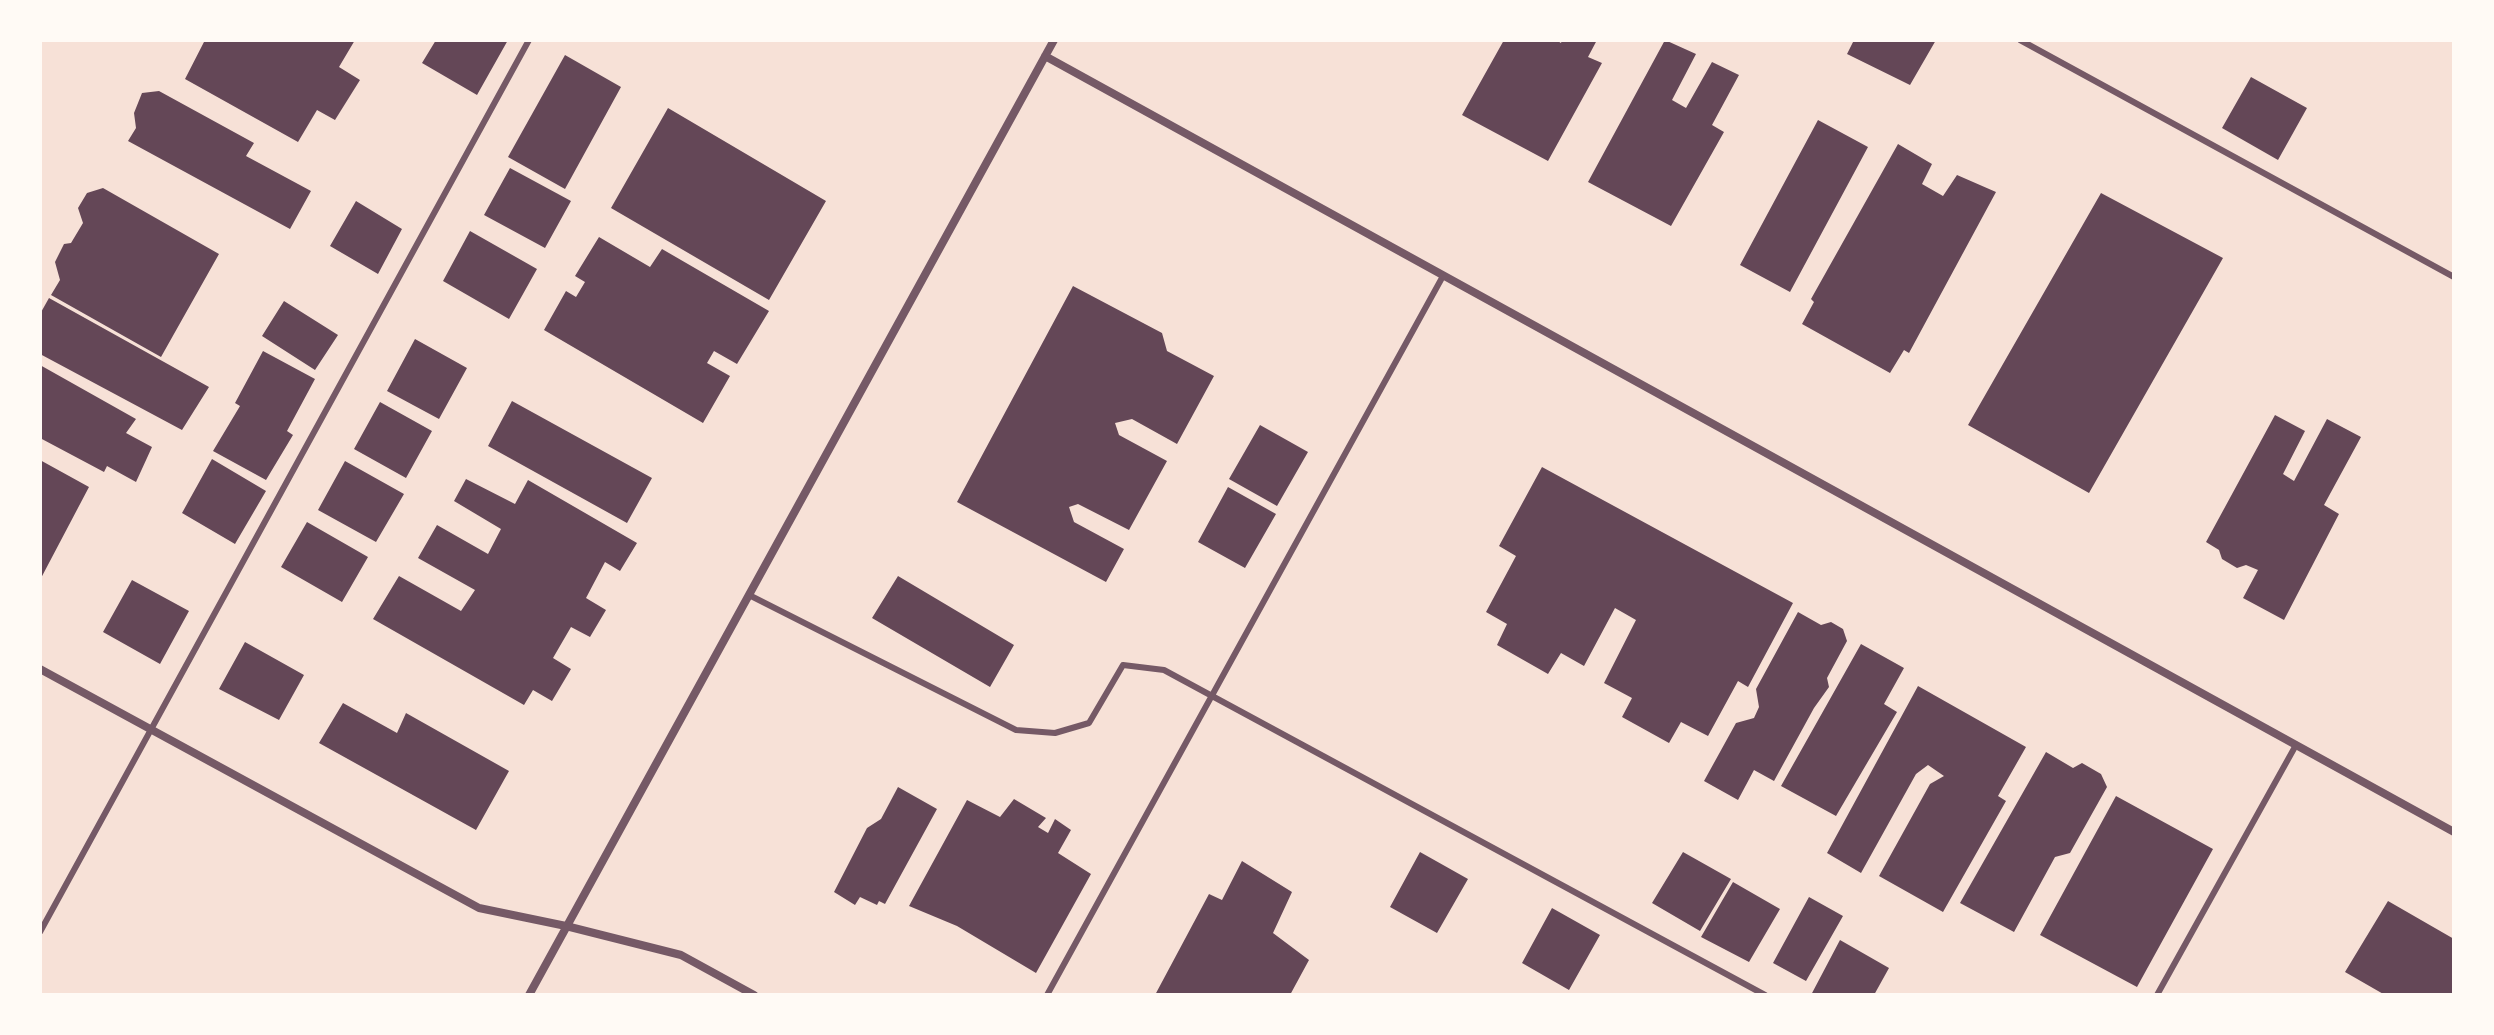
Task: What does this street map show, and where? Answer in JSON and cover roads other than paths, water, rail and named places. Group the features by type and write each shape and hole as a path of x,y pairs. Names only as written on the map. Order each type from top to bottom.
{"street":[{"path":"529,995 1054,40"},
{"path":"1045,56 2454,832"},
{"path":"40,669 479,908 681,955 754,995"}],"lane":[{"path":"40,932 529,40"},
{"path":"2020,40 2454,277"},
{"path":"1047,995 1443,276"},
{"path":"749,595 1016,730 1055,733 1089,723 1123,665 1164,670 1765,995"},
{"path":"2157,995 2296,745"}]}
